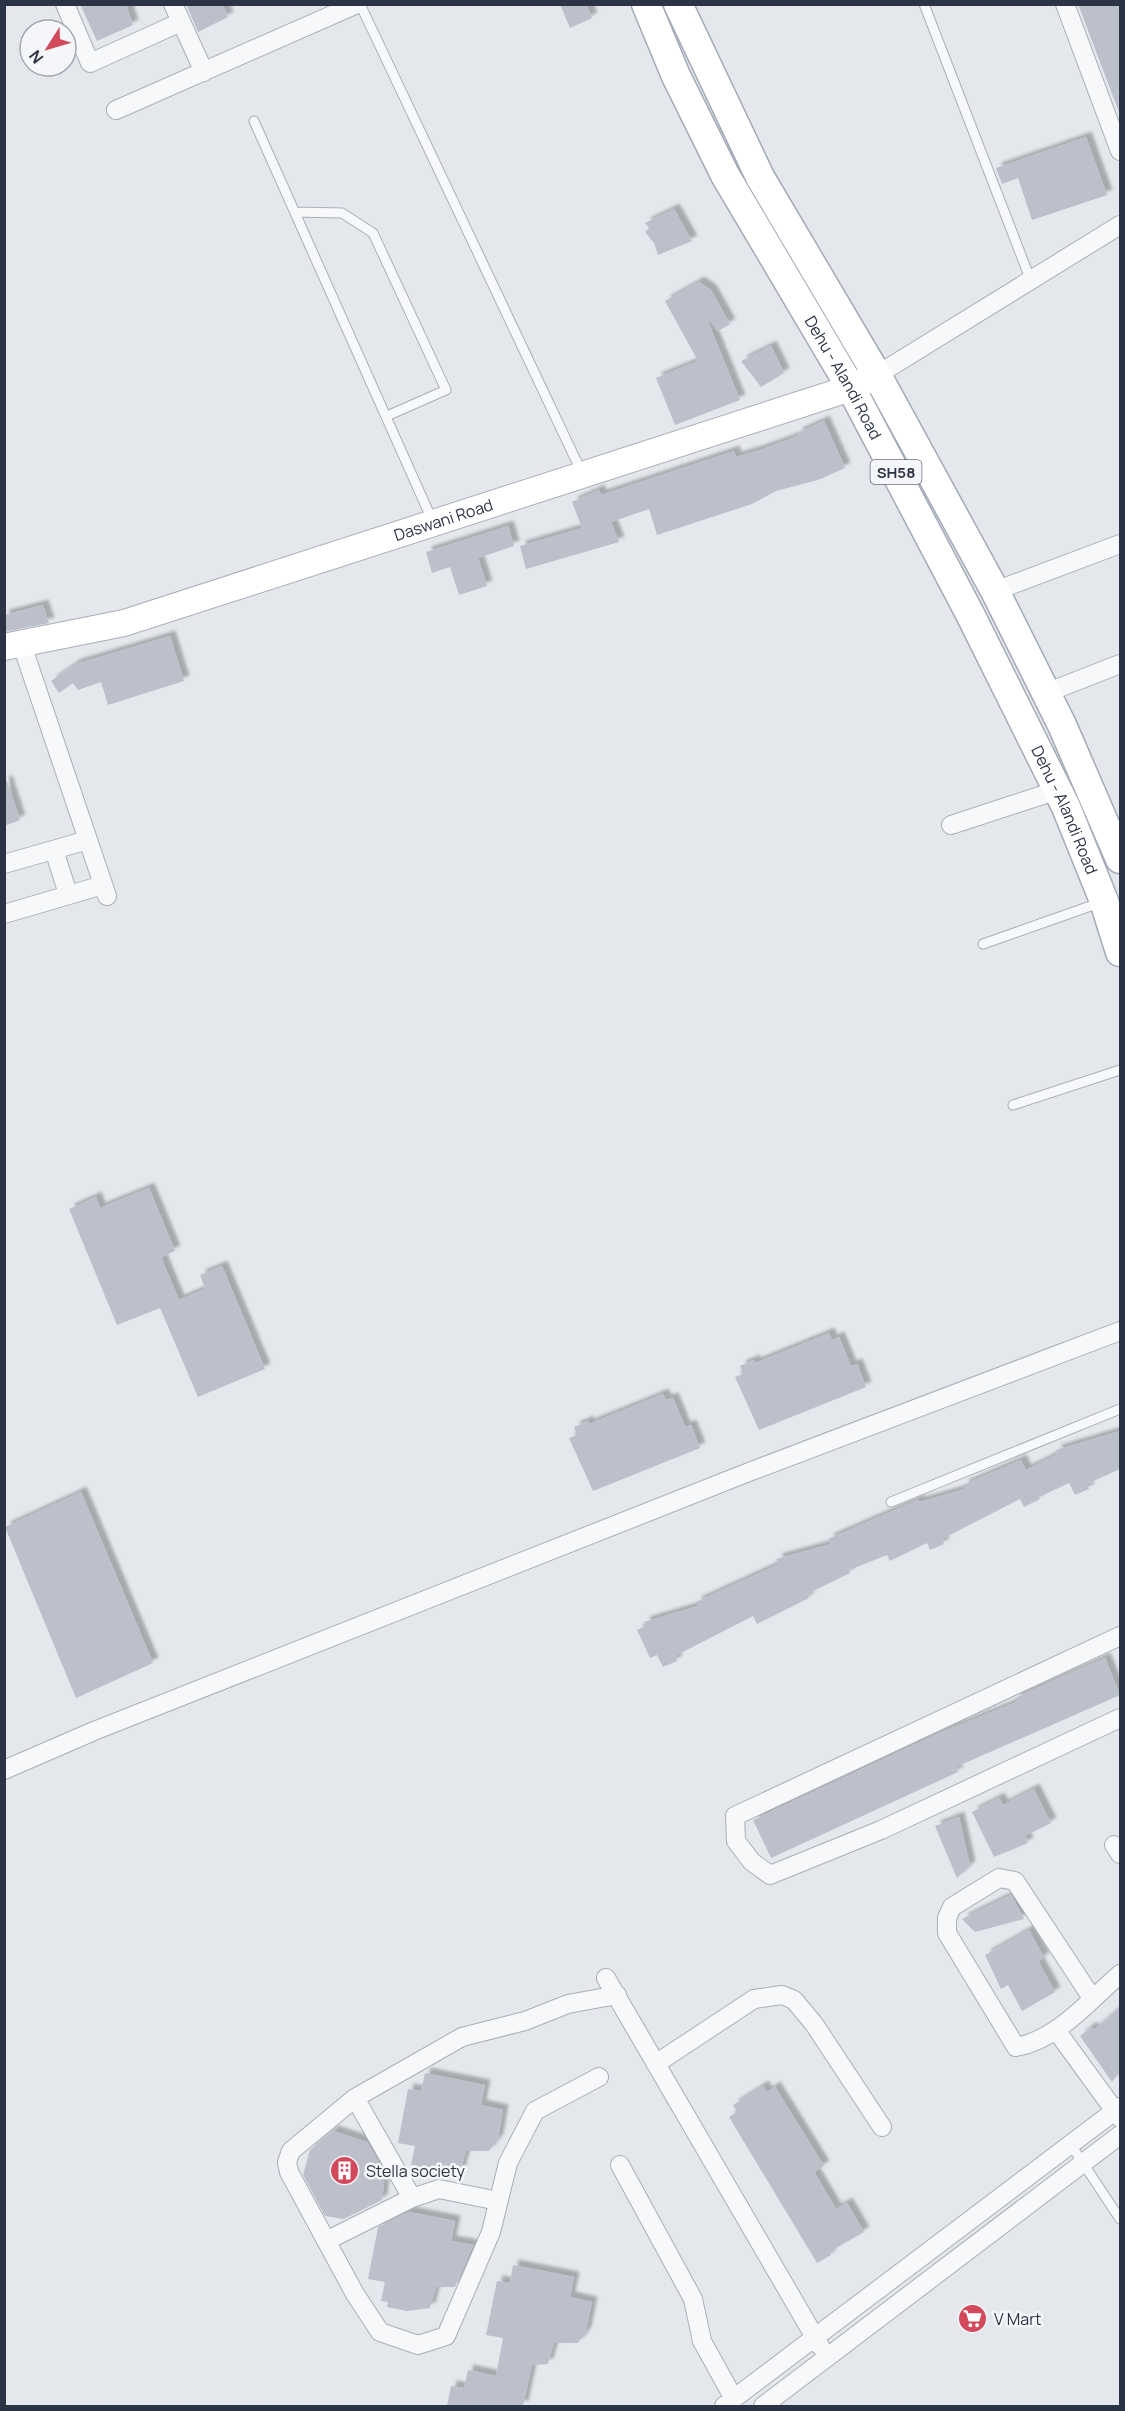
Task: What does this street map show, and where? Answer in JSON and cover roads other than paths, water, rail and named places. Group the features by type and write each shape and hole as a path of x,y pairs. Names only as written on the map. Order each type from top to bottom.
{"main road":[{"name":"Dehu - Alandi Road","path":"646,4 676,76 725,175 851,388 965,604 1058,790 1104,901 1120,952"},
{"name":"Dehu - Alandi Road","path":"678,4 760,177 877,375 995,591 1046,693 1120,860"}],"street":[{"path":"65,4 90,63 181,22"},
{"path":"173,4 204,72"},
{"path":"116,111 359,4"},
{"path":"1065,4 1120,151"},
{"path":"877,375 1120,225"},
{"name":"Daswani Road","path":"13,646 124,623 851,388 877,375"},
{"path":"995,591 1120,544"},
{"path":"4,914 68,894 105,890 13,646"},
{"path":"1046,693 1120,664"},
{"path":"951,825 1058,790"},
{"path":"4,864 88,840"},
{"path":"54,850 68,894"},
{"path":"4,1770 94,1731 749,1472 1120,1332"},
{"path":"1120,1636 735,1816 736,1841 752,1862 770,1875 881,1830 1120,1718"},
{"path":"1092,1998 1015,1881 999,1878 952,1907 946,1918 947,1933 1016,2047 1033,2044 1056,2030 1120,1974"},
{"path":"606,1978 657,2062 827,2359"},
{"path":"599,2077 535,2111 508,2163 490,2232 446,2336 418,2345 380,2332 355,2294 290,2172 287,2162 291,2151 355,2098 462,2037 525,2021 568,2004 617,1995"},
{"path":"657,2062 754,1999 782,1995 794,2000 814,2024 882,2127"},
{"path":"620,2165 693,2299 702,2341 729,2403 1071,2145 1119,2112 1056,2030"},
{"path":"355,2098 412,2198"},
{"path":"763,2406 1120,2135"},
{"path":"326,2241 412,2198 439,2189 498,2202"}],"lane":[{"path":"359,4 583,475"},
{"path":"924,4 1031,281"},
{"path":"254,121 433,522"},
{"path":"296,212 342,213 372,233 446,390 387,416"},
{"path":"983,944 1104,901"},
{"path":"1013,1105 1120,1070"},
{"path":"891,1502 1120,1409"},
{"path":"1071,2145 1120,2219"}],"place":[{"name":"Stella society","path":"345,2171"},
{"name":"V Mart","path":"973,2319"}]}
